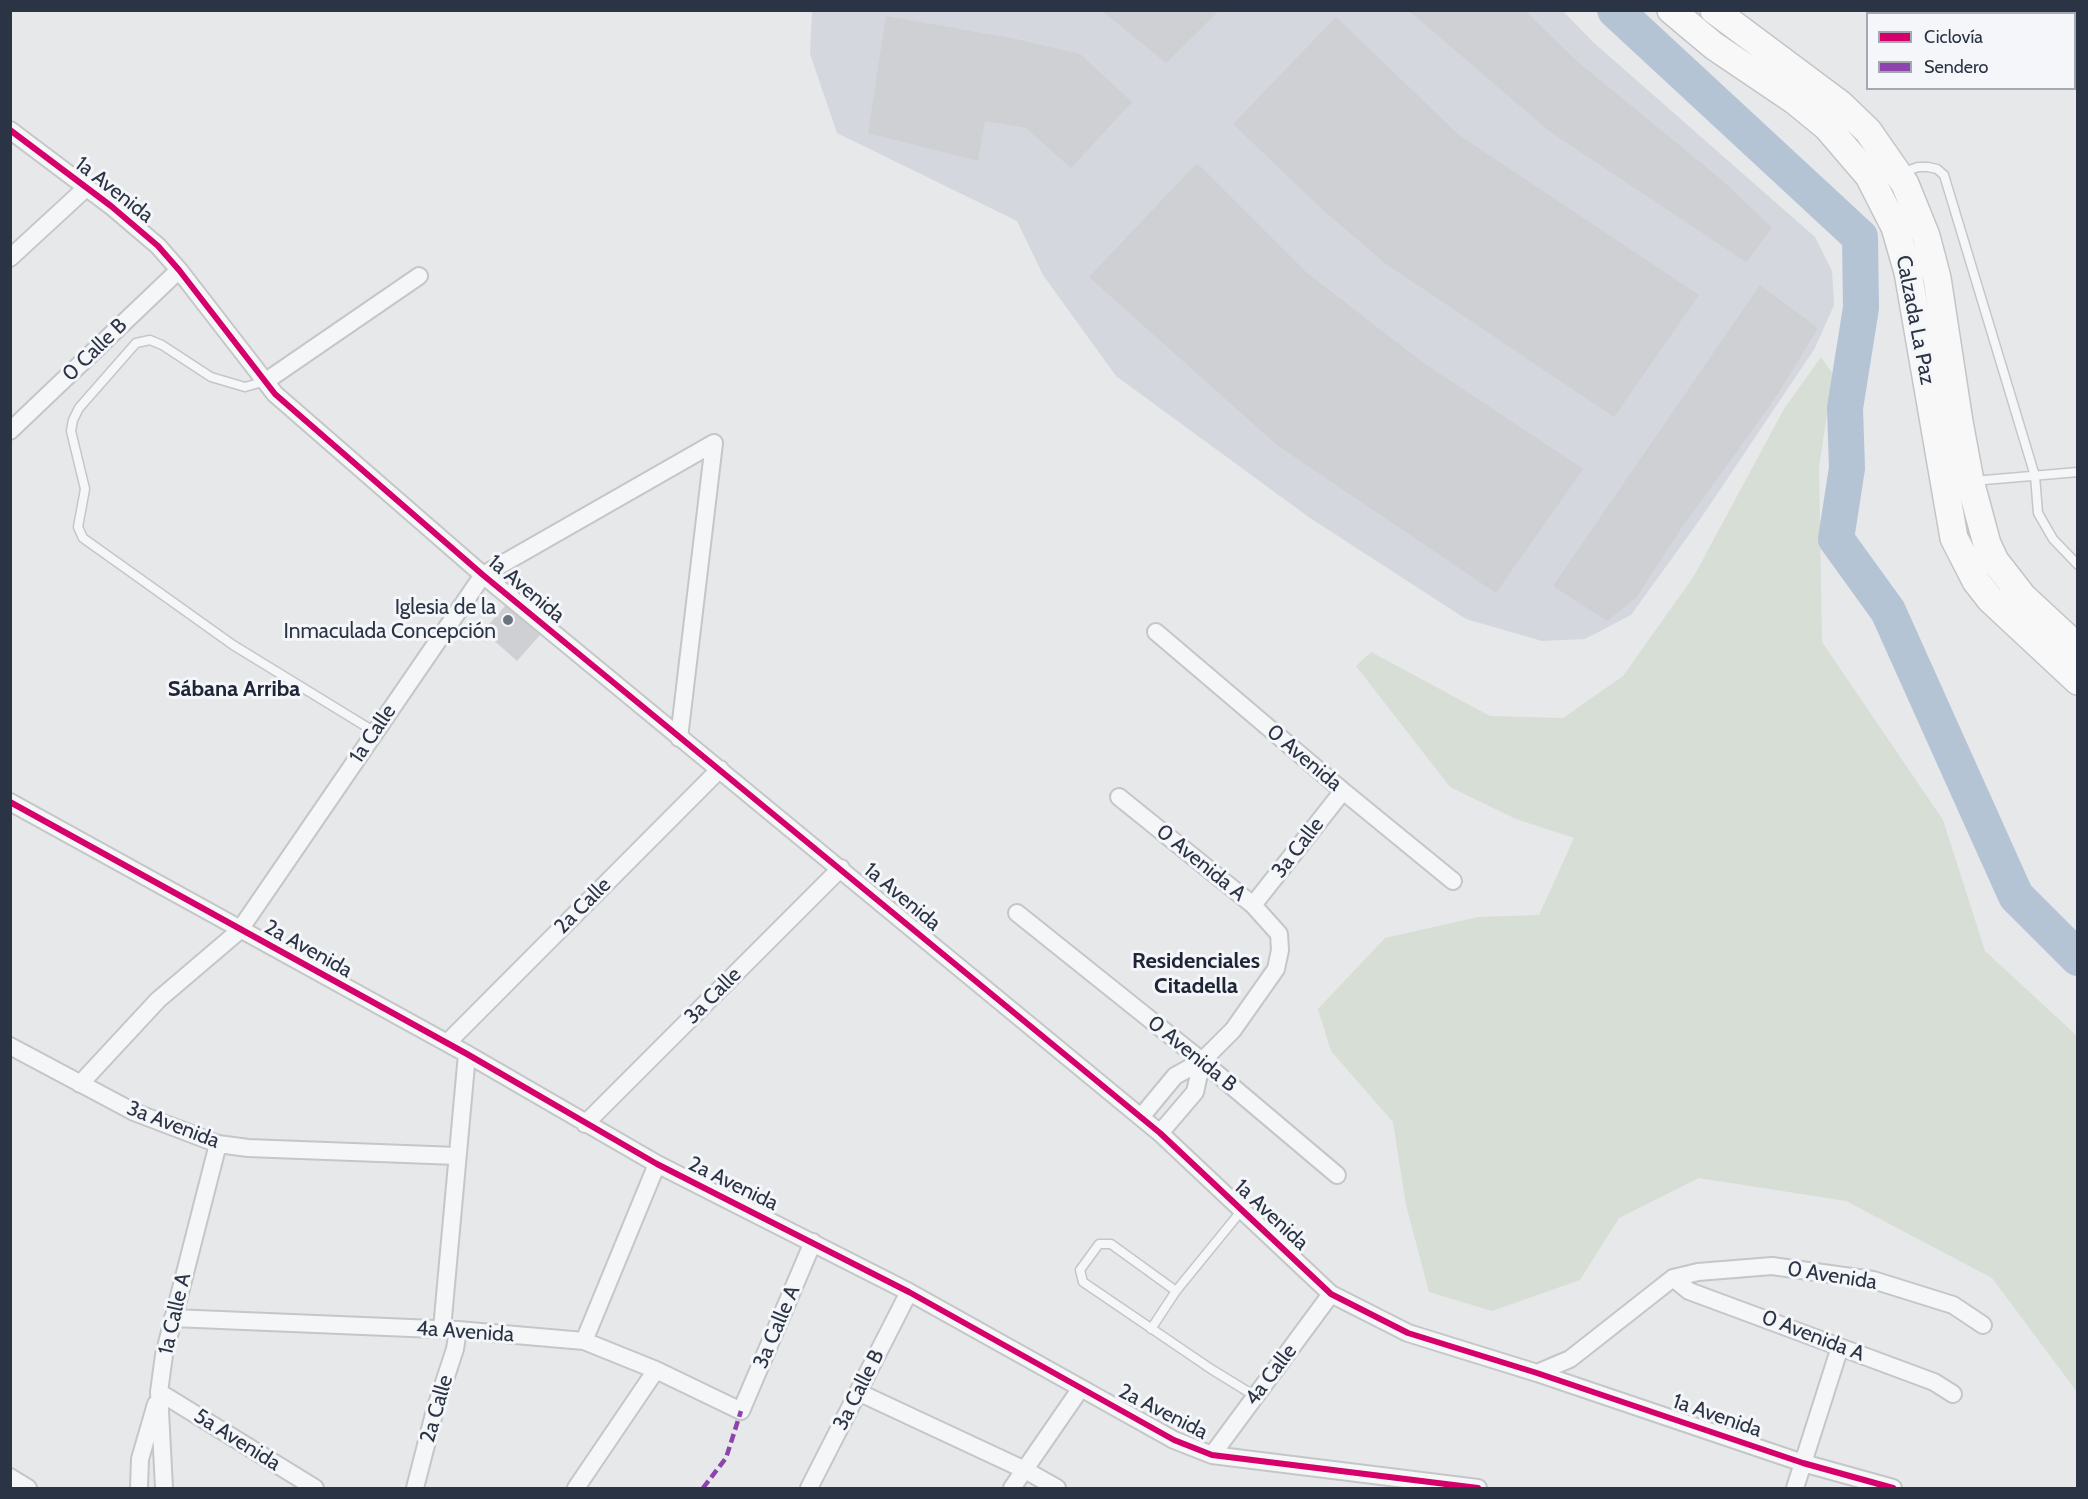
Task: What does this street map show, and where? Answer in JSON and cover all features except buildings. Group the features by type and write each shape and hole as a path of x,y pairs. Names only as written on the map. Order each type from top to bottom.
{"main road":[{"name":"Calzada La Paz","path":"1671,10 1714,46 1794,100 1827,127 1869,176 1895,227 1908,272 1954,538 1976,581 1990,599 2078,681"},
{"name":"Calzada La Paz","path":"1714,10 1840,104 1868,130 1899,174 1926,236 1937,278 1970,481 1987,544 1995,561 2023,597 2077,647"}],"street":[{"name":"1a Avenida","path":"10,130 135,225 179,270 275,394 483,575 1160,1133 1331,1294 1408,1333 1538,1372 1803,1463 1893,1488"},
{"path":"10,258 86,188"},
{"name":"0 Calle B","path":"10,431 179,270"},
{"path":"266,381 419,276"},
{"name":"1a Calle","path":"80,1084 158,1000 239,931 483,575 714,443 679,738"},
{"name":"0 Avenida","path":"1156,632 1342,791 1453,881"},
{"name":"2a Calle","path":"447,1043 720,769"},
{"name":"3a Calle","path":"1253,906 1342,791"},
{"name":"0 Avenida A","path":"1119,797 1253,906 1279,934 1280,950 1276,969 1233,1030 1202,1061"},
{"name":"2a Avenida","path":"10,802 239,931 467,1054 657,1164 909,1292 1174,1440 1212,1455 1479,1488"},
{"name":"3a Calle","path":"585,1124 841,868"},
{"name":"0 Avenida B","path":"1017,913 1202,1061 1337,1175"},
{"name":"3a Avenida","path":"10,1046 134,1112 218,1144 248,1148 457,1156"},
{"name":"2a Calle","path":"415,1488 435,1410 455,1349 450,1330 457,1156 467,1054"},
{"path":"1141,1117 1175,1076 1202,1061"},
{"path":"1160,1133 1195,1092 1202,1061"},
{"name":"1a Calle A","path":"164,1488 159,1392 173,1318 218,1144"},
{"path":"584,1341 657,1164"},
{"name":"3a Calle A","path":"741,1411 813,1242"},
{"name":"0 Avenida","path":"1673,1278 1698,1272 1772,1266 1873,1280 1953,1305 1983,1325"},
{"path":"1538,1372 1570,1359 1673,1278"},
{"name":"0 Avenida A","path":"1673,1278 1689,1291 1934,1382 1953,1394"},
{"name":"3a Calle B","path":"809,1488 909,1292"},
{"name":"4a Calle","path":"1212,1455 1331,1294"},
{"name":"4a Avenida","path":"173,1318 450,1330 584,1341 656,1370 741,1411"},
{"path":"1795,1488 1840,1347"},
{"path":"576,1488 656,1370"},
{"path":"1012,1488 1081,1388"},
{"path":"139,1488 140,1459 159,1392"},
{"name":"5a Avenida","path":"159,1392 315,1488"},
{"path":"858,1392 1025,1470 1057,1488"},
{"path":"10,1477 28,1488"}],"lane":[{"path":"1899,174 1918,167 1928,167 1937,169 1944,175 2035,476 2038,513 2053,539 2078,565"},
{"path":"266,381 245,387 211,377 162,345 150,340 136,343 79,408 73,420 71,431 85,489 78,527 82,538 233,645 375,732"},
{"path":"1970,481 2078,472"},
{"path":"1151,1329 1176,1291 1242,1210"},
{"path":"1176,1291 1111,1244 1099,1244 1080,1270 1083,1282 1255,1396"}],"shaded area":[{"path":"812,11 1563,11 1593,42 1815,237 1832,271 1834,305 1815,348 1701,518 1631,615 1585,639 1542,641 1466,619 1310,518 1116,376 1043,275 1017,221 837,133 810,54"},
{"path":"1821,357 1833,374 1819,467 1822,642 1943,820 1985,951 2077,1036 2077,1392 1992,1278 1846,1201 1699,1178 1619,1218 1580,1280 1492,1311 1429,1292 1406,1205 1393,1122 1331,1051 1318,1009 1385,938 1478,917 1539,915 1574,838 1516,819 1450,787 1356,666 1371,652 1490,716 1563,718 1623,676 1694,576 1784,409"}],"waterway":[{"path":"1615,10 1860,237 1861,308 1845,408 1847,468 1836,539 1888,611 2016,896 2078,958"}],"marked path":[{"path":"703,1488 726,1458 741,1411"}],"cycle path":[{"path":"10,130 111,206 158,246 275,394 483,575 1160,1133 1331,1294 1408,1333 1537,1373 1803,1463 1893,1488"},
{"path":"10,802 467,1054 657,1164 909,1292 1174,1440 1212,1455 1478,1488"}],"place":[{"name":"Iglesia de la Inmaculada Concepción","path":"508,620"}],"district":[{"name":"Sábana Arriba","path":"234,690"},
{"name":"Residenciales Citadella","path":"1196,974"}]}
